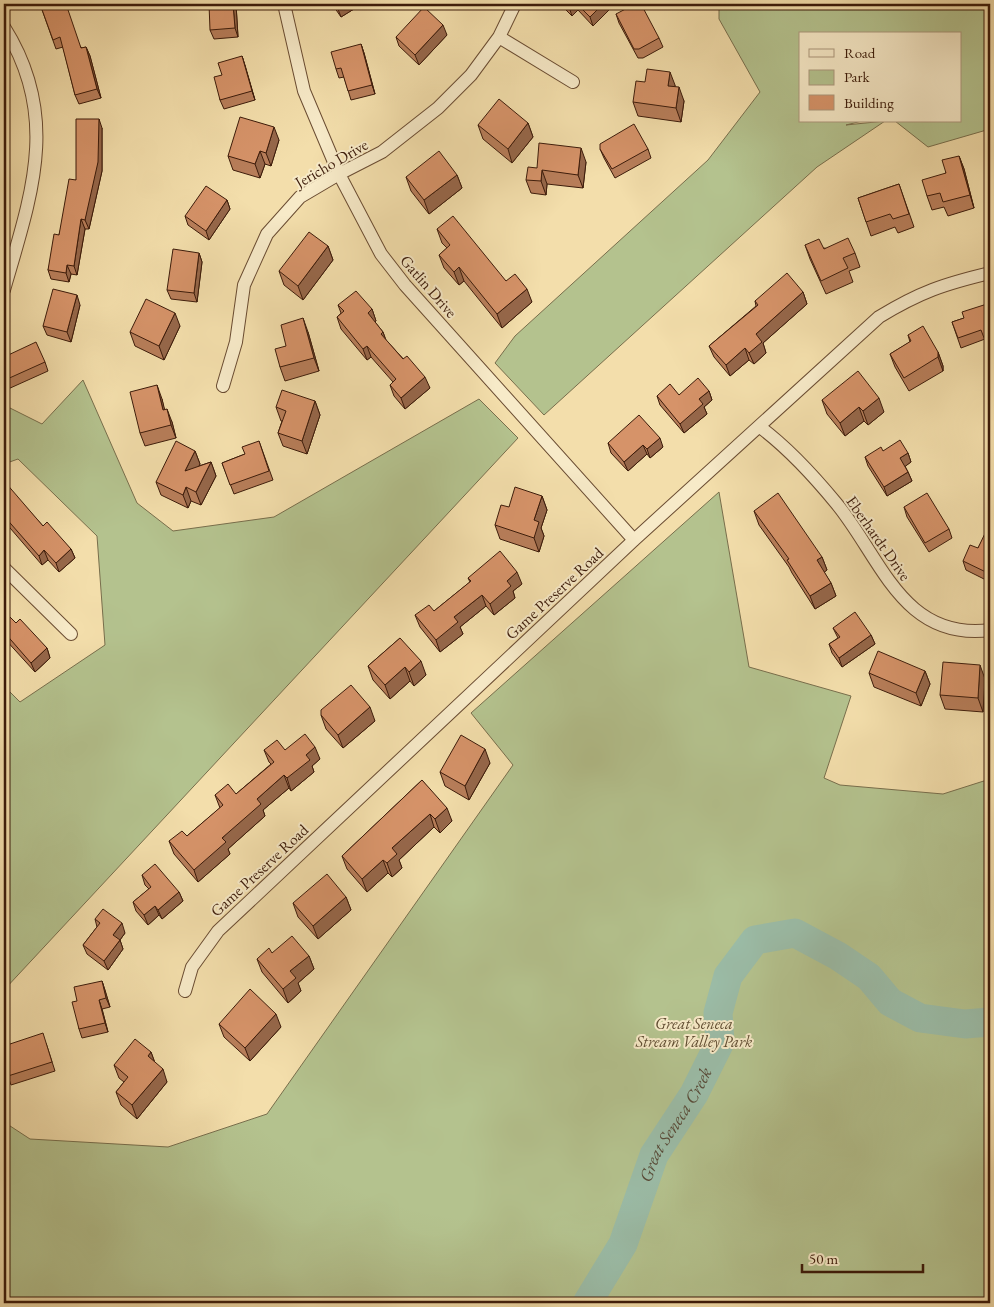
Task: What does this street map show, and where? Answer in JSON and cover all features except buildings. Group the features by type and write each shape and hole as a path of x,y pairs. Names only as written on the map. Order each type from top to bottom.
{"street":[{"name":"Gatlin Drive","path":"284,4 304,91 339,174 381,254 405,285 634,540"},
{"name":"Jericho Drive","path":"223,386 236,342 244,284 267,234 300,197 382,152 438,108 471,75 499,37 515,4"},
{"path":"4,27 30,80 37,120 36,165 28,206 4,290"},
{"path":"499,37 573,82"},
{"name":"Game Preserve Road","path":"184,991 192,967 218,931 634,540 879,317 912,297 946,283 990,273"},
{"name":"Eberhardt Drive","path":"760,427 780,442 836,503 894,589 917,612 950,629 970,633 990,630"},
{"path":"4,568 70,634"}],"green space":[{"path":"719,4 990,4 990,129 928,147 896,122 962,122 962,32 799,32 799,122 858,122 846,125 884,122 817,167 544,415 495,363 515,336 708,160 760,92 719,19"},
{"path":"83,380 137,503 173,531 274,517 479,399 518,438 4,990 4,686 20,702 105,645 97,536 18,459 4,464 4,405 42,424"},
{"name":"Great Seneca Stream Valley Park","path":"719,492 749,667 851,696 824,778 840,785 943,794 990,779 990,1303 4,1303 4,1122 30,1139 168,1147 267,1114 513,765 471,713"}],"waterway":[{"name":"Great Seneca Creek","path":"587,1303 623,1244 654,1155 694,1094 720,1042 718,1013 728,976 755,940 795,933 838,956 869,977 890,1002 920,1018 965,1024 990,1022"}]}
